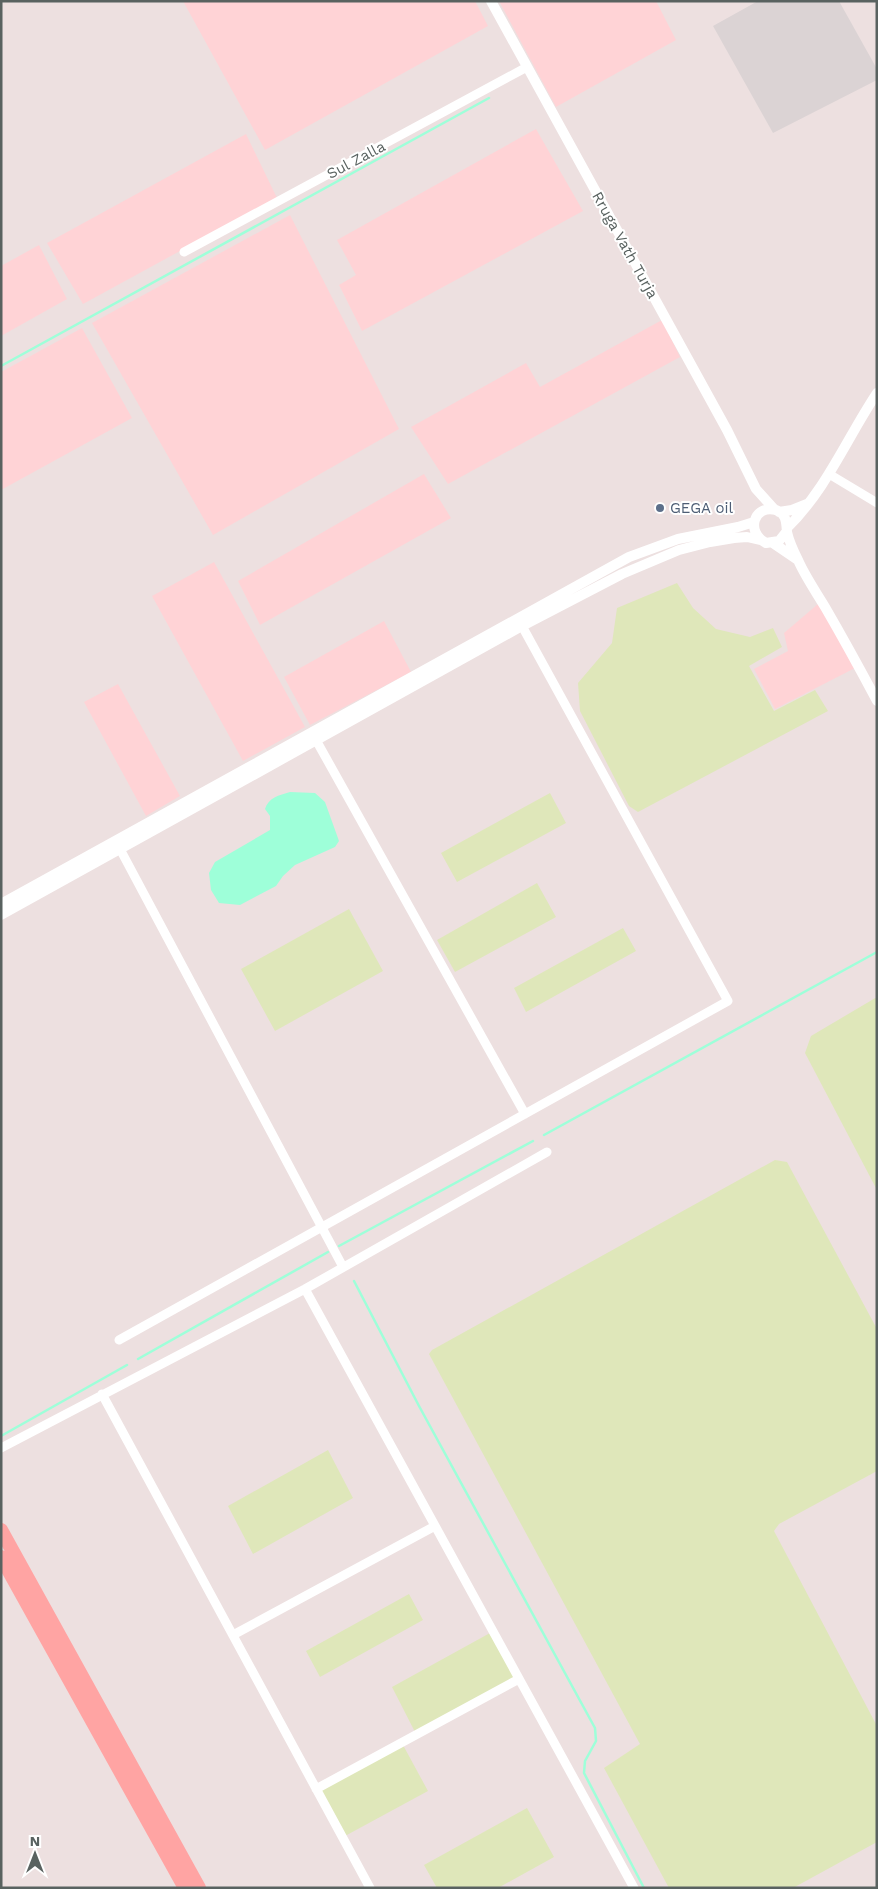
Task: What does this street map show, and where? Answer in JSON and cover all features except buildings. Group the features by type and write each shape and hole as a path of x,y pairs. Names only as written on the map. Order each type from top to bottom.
{"main road":[{"path":"1,1530 199,1888"},
{"path":"1,1557 185,1888"}],"street":[{"name":"Rruga Vath Turja","path":"491,1 727,430 756,490 758,500 756,535 760,540 772,544 798,560"},
{"name":"Sul Zalla","path":"184,252 527,68"},
{"path":"772,544 784,537 787,530 829,474 860,418 877,393"},
{"path":"829,474 877,503"},
{"name":"Rruga Vath Turja","path":"756,490 786,518 787,530 798,560 877,701"},
{"path":"1,904 629,557 678,539 738,528 756,519 762,512 792,510 808,504"},
{"path":"1,915 522,626 622,574 680,550 734,538 747,537 760,540"},
{"path":"119,1340 728,1001 522,626"},
{"path":"316,740 525,1114"},
{"path":"120,850 343,1267"},
{"path":"1,1448 305,1289 546,1152"},
{"path":"305,1289 631,1887"},
{"path":"102,1394 370,1888"},
{"path":"233,1635 435,1526"},
{"path":"316,1789 519,1679"}],"shaded area":[{"path":"183,1 475,1 488,26 265,150"},
{"path":"499,1 656,1 676,40 556,107"},
{"path":"758,1 839,1 877,69 877,80 773,133 713,26"},
{"path":"536,129 583,211 362,331 339,285 356,275 337,240"},
{"path":"246,134 277,198 83,304 47,243"},
{"path":"290,215 399,429 213,535 92,323"},
{"path":"39,245 67,299 1,336 1,266"},
{"path":"662,320 680,357 448,484 411,427 526,363 540,387"},
{"path":"82,328 132,418 1,490 1,372"},
{"path":"424,474 451,518 260,625 238,581"},
{"path":"214,562 305,727 243,761 152,596"},
{"path":"677,583 693,608 716,629 750,637 773,628 782,647 749,666 774,711 815,690 828,711 638,812 629,806 580,711 578,683 612,643 617,608"},
{"path":"818,604 857,667 775,709 754,669 788,651 784,633"},
{"path":"384,621 411,672 310,725 284,677"},
{"path":"118,684 180,796 146,816 84,702"},
{"path":"290,792 315,793 325,802 339,841 335,847 295,865 283,876 276,886 240,905 219,903 211,890 209,873 215,862 270,830 270,816 265,809 266,805 274,798"},
{"path":"550,793 566,823 457,882 441,853"},
{"path":"537,883 556,917 455,972 437,940"},
{"path":"349,909 383,971 275,1031 241,969"},
{"path":"623,928 636,951 526,1012 514,988"},
{"path":"877,997 877,1190 805,1053 811,1036"},
{"path":"775,1160 787,1162 877,1329 877,1471 779,1524 774,1531 877,1726 877,1842 793,1888 669,1888 604,1768 640,1744 429,1354 432,1350"},
{"path":"328,1450 353,1498 253,1554 228,1506"},
{"path":"409,1594 423,1620 320,1677 306,1651"},
{"path":"490,1633 515,1678 415,1732 392,1687"},
{"path":"403,1745 428,1791 345,1836 320,1790"},
{"path":"527,1808 554,1857 498,1888 437,1888 424,1865"}],"waterway":[{"path":"1,366 489,98"},
{"path":"544,1135 877,952"},
{"path":"339,1246 533,1141"},
{"path":"138,1359 328,1252"},
{"path":"354,1281 419,1406 595,1728 596,1741 585,1761 584,1773 644,1888"},
{"path":"1,1436 127,1365"}],"place":[{"name":"GEGA oil","path":"660,508"}]}
